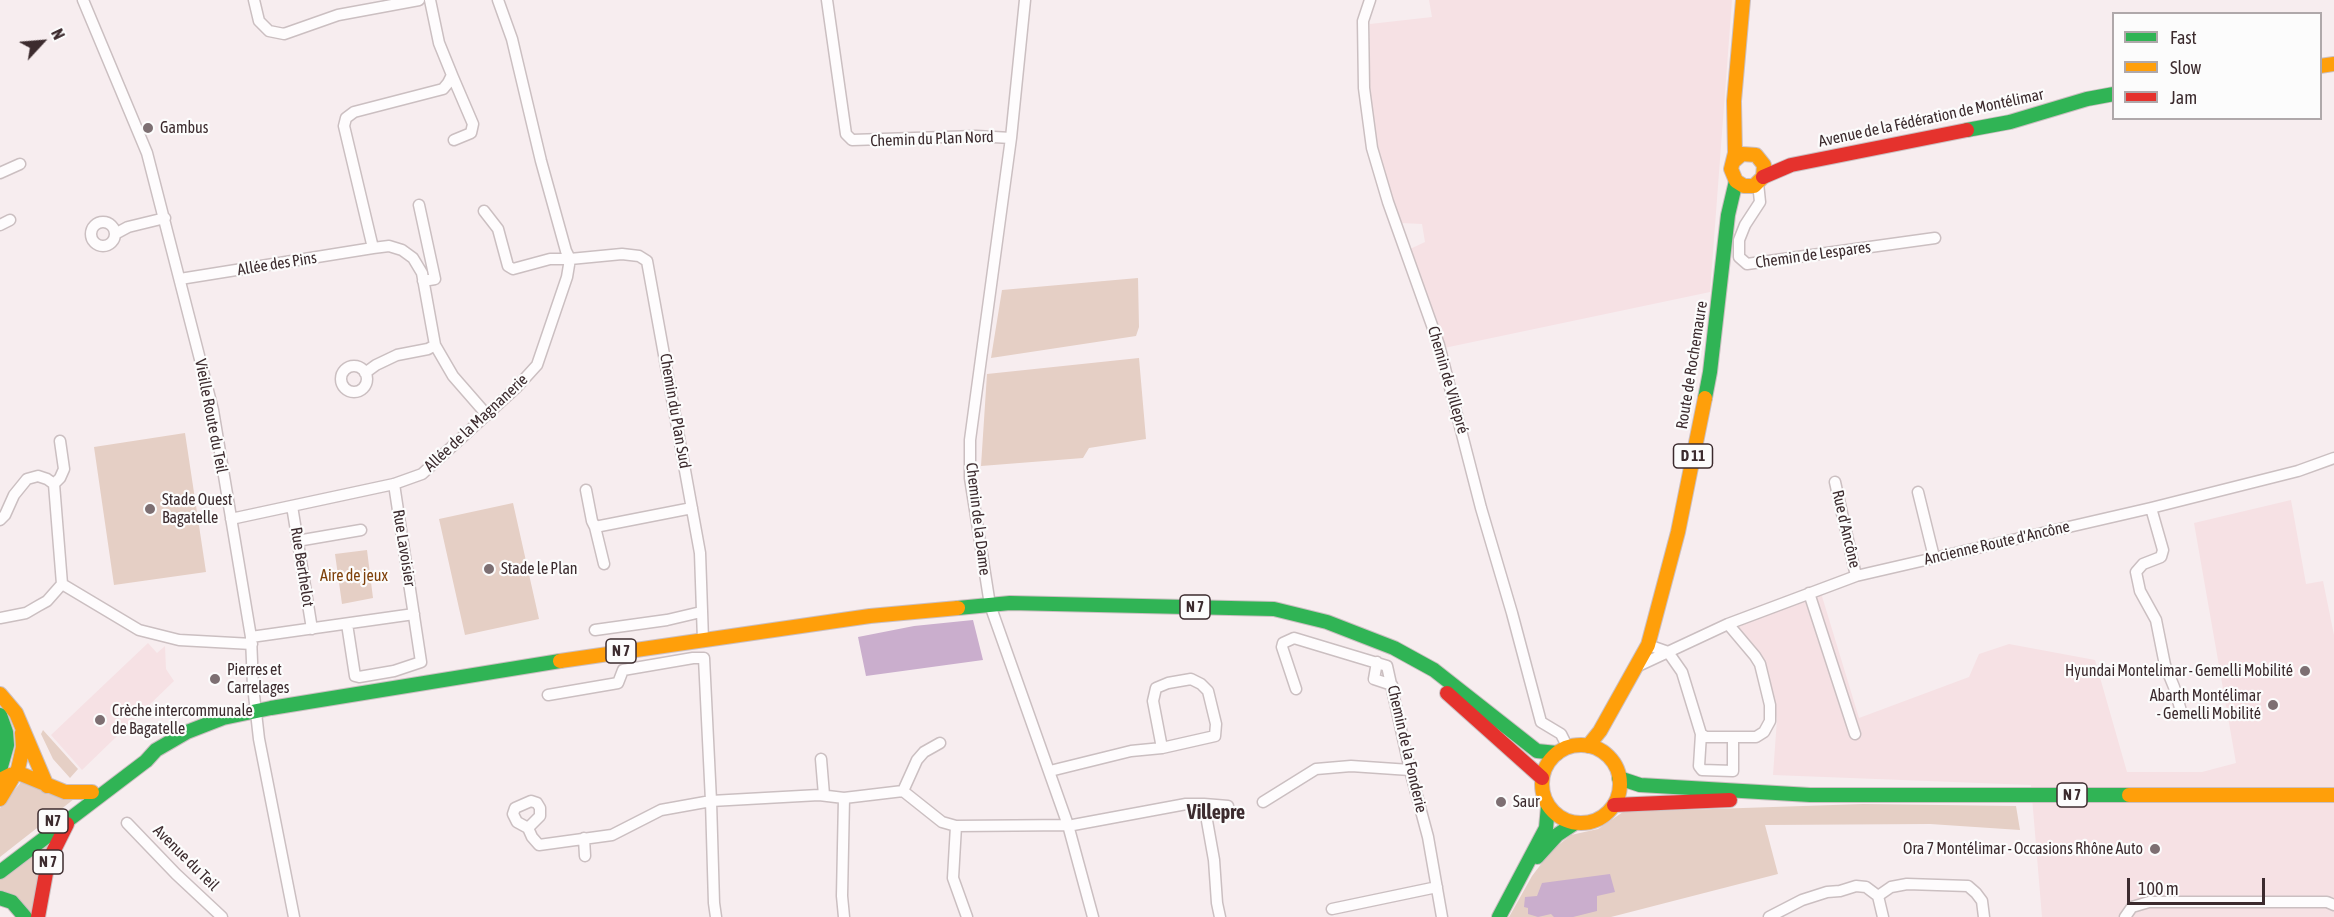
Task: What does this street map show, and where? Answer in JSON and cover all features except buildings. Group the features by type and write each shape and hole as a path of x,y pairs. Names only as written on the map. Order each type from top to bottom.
{"main road":[{"path":"1735,87 1746,140 1765,169 1751,182 1731,169 1734,161 1735,87 1743,0"},
{"name":"Avenue de la Fédération de Montélimar","path":"1751,182 1791,165 2000,124 2087,99 2112,94"},
{"path":"1734,161 1742,154 1757,157"},
{"name":"Avenue de la Fédération de Montélimar","path":"1757,157 1791,165"},
{"name":"Route de Rochemaure","path":"1588,746 1600,731 1637,666 1648,645 1656,620 1678,532 1710,372 1725,240 1751,182"},
{"name":"N 7","path":"0,872 146,761 156,750 187,732 207,724 255,711 575,658 870,616 990,605 1046,603 1274,609 1327,622 1394,648 1434,670 1537,750 1563,751"},
{"name":"N 7","path":"1394,648 1542,778"},
{"name":"Route de Rochemaure","path":"1604,753 1613,713 1626,694 1637,666"},
{"path":"0,694 16,713 47,786"},
{"path":"0,715 6,732 7,745 0,770"},
{"path":"0,799 16,774 23,747 21,723"},
{"path":"1499,917 1546,828 1548,806 1542,788 1542,778 1550,760 1563,751 1588,746 1604,753 1616,768 1619,778 1620,787 1614,805 1597,820 1575,823 1557,835 1524,870"},
{"name":"N7","path":"0,862 142,756 156,750"},
{"path":"0,780 16,774 65,792 92,792"},
{"name":"N 7","path":"1619,778 1640,785 1810,795"},
{"name":"N 7","path":"1614,805 1810,795 2334,795"},
{"path":"1548,806 1556,814 1575,823"},
{"name":"N 7","path":"38,917 48,862 76,813"},
{"path":"0,898 12,902 25,917"}],"street":[{"name":"Vieille Route du Teil","path":"83,0 147,153 213,410 251,640 255,711 294,917"},
{"path":"254,0 259,21 269,31 284,34 338,15 418,0"},
{"path":"430,0 439,43 473,124 471,133 454,140"},
{"path":"484,211 498,229 508,266 513,269 550,259 570,259 542,161 514,47 498,0"},
{"name":"Chemin du Plan Nord","path":"827,0 846,134 852,140 976,136 1011,138"},
{"name":"Chemin de la Dame","path":"1025,0 1011,138 970,440 970,478 990,605 1068,825 1093,917"},
{"name":"Chemin de Villepré","path":"1370,0 1363,21 1363,32 1364,88 1372,148 1388,202 1439,345 1481,508 1541,722 1561,734 1563,751"},
{"path":"373,248 344,126 346,118 354,112 443,88 452,75"},
{"path":"0,173 20,164"},
{"name":"Chemin de Lespares","path":"1751,182 1761,202 1745,225 1740,240 1739,256 1747,264 1935,238"},
{"path":"419,205 435,279 423,281"},
{"path":"116,234 128,227 165,218"},
{"name":"Allée des Pins","path":"180,279 373,248 389,246 402,250 413,258 422,273 435,345 453,376 487,415"},
{"name":"Chemin du Plan Sud","path":"570,259 622,254 639,256 647,261 700,554 703,640"},
{"name":"Allée de la Magnanerie","path":"394,484 422,474 487,415 537,365 567,277 570,259"},
{"path":"365,373 376,365 397,356 428,349 435,345"},
{"path":"0,618 26,613 47,601 62,584 54,484 64,469 60,441"},
{"name":"Ancienne Route d'Ancône","path":"1668,652 1728,624 1856,576 2151,508 2298,471 2334,458"},
{"path":"0,520 5,515 14,495 27,479 38,477 54,484"},
{"name":"Rue d'Ancône","path":"1835,482 1856,576"},
{"path":"231,519 394,484"},
{"name":"Rue Lavoisier","path":"347,624 355,676 394,671 421,662 394,484"},
{"path":"586,490 604,564"},
{"path":"1918,492 1934,557"},
{"name":"Rue Berthelot","path":"292,506 312,628"},
{"path":"596,527 692,508"},
{"path":"2151,508 2163,550 2161,557 2143,564 2136,572 2140,591 2156,620 2165,665 2181,711"},
{"path":"297,541 362,530"},
{"path":"62,584 125,623 150,634 191,641 251,640 312,628 414,614"},
{"path":"1809,593 1856,734"},
{"path":"595,630 667,620 701,612"},
{"path":"1701,734 1706,737 1756,737 1764,732 1770,721 1770,705 1760,664 1728,624"},
{"path":"1296,689 1282,647 1282,643 1287,639 1294,638 1377,662 1374,679 1392,685"},
{"path":"1648,645 1668,652 1677,663 1687,684 1701,734 1699,766 1702,770 1733,771 1733,737"},
{"path":"1637,666 1668,652"},
{"path":"548,695 618,683 623,670 704,658 716,917"},
{"name":"Chemin de la Fonderie","path":"1377,662 1387,666 1392,685 1410,770 1428,837 1442,917"},
{"path":"1050,771 1131,751 1162,748 1215,736 1216,724 1208,691 1201,684 1191,679 1168,683 1156,688 1153,701 1162,748"},
{"path":"903,791 924,752 940,743"},
{"path":"821,759 824,795"},
{"path":"1263,802 1316,769 1351,766 1410,770"},
{"path":"528,828 539,845 612,835 661,810 711,801 824,795 844,798 903,791 942,822 956,826 1068,825 1186,804 1228,806"},
{"path":"844,798 842,896 844,917"},
{"path":"1203,804 1214,860 1220,917"},
{"name":"Avenue du Teil","path":"127,823 222,917"},
{"path":"956,826 953,878 966,917"},
{"path":"584,838 585,856"},
{"path":"1878,896 1891,887 1907,884 1968,886 1976,892 1982,902 1984,917"},
{"path":"1768,917 1802,900 1856,886 1866,887 1878,896 1882,917"},
{"path":"1332,909 1437,887"},
{"path":"2125,917 2132,907 2149,902 2327,902 2334,905"}],"shaded area":[{"path":"1429,0 1732,0 1710,292 1444,348 1410,249 1425,242 1422,224 1401,223 1376,144 1369,84 1370,24 1432,17"},
{"path":"2291,500 2306,584 2323,581 2334,635 2334,917 2042,917 2031,785 1773,775 1777,719 1763,662 1735,628 1821,593 1859,718 1969,677 1979,654 2009,644 2095,660 2127,772 2202,772 2236,763 2194,523"},
{"path":"973,620 983,660 866,676 858,637 914,626"},
{"name":"Crèche intercommunale de Bagatelle","path":"148,643 157,653 165,646 166,669 174,681 82,770 51,735"},
{"path":"1610,874 1615,892 1597,896 1597,911 1573,917 1554,917 1551,914 1538,917 1528,914 1528,908 1524,907 1525,897 1537,896 1542,883"}],"green space":[{"path":"1138,278 1139,327 1136,336 991,358 1002,290"},
{"path":"1139,358 1146,439 1089,448 1083,458 981,466 987,374"},
{"name":"Stade Ouest Bagatelle","path":"185,433 206,572 114,585 94,447"},
{"name":"Stade le Plan","path":"513,503 539,619 465,635 439,519"},
{"name":"Aire de jeux","path":"367,550 373,598 342,604 335,554"},
{"path":"43,730 78,769 70,778 53,759 41,734"},
{"path":"21,782 74,799 0,857 0,808"},
{"path":"1863,804 2016,806 2020,830 1930,824 1765,825 1778,874 1611,917 1509,917 1532,876 1551,851 1571,835 1598,829 1623,812"},
{"path":"55,836 34,917 0,893 0,879"}],"traffic: fast":[{"path":"1967,130 2010,122 2087,99 2112,94"},
{"path":"1705,398 1728,215 1736,181"},
{"path":"958,608 1010,603 1274,609 1327,622 1394,648 1434,670 1537,751 1557,753"},
{"path":"0,872 146,761 156,750 187,732 223,718 271,708 560,661"},
{"path":"0,715 6,732 7,745 0,770"},
{"path":"1619,778 1640,785 1810,795 2129,795"},
{"path":"1499,917 1546,828 1548,806"},
{"path":"1537,857 1557,835 1575,823"},
{"path":"0,898 12,902 25,917"}],"traffic: slow":[{"path":"1734,161 1742,154 1756,155 1764,165 1763,177 1754,186 1744,186 1736,181 1731,169 1735,153 1734,101 1743,0"},
{"path":"2322,66 2334,64"},
{"path":"1588,746 1600,731 1648,645 1678,532 1705,398"},
{"path":"560,661 870,616 958,608"},
{"path":"0,694 16,713 47,786"},
{"path":"0,799 18,769 23,747 22,733"},
{"path":"1581,745 1596,748 1613,762 1620,784 1617,799 1603,816 1581,823 1566,820 1549,806 1542,784 1545,769 1559,752 1581,745"},
{"path":"0,780 10,775 21,774 65,792 92,792"},
{"path":"2129,795 2334,795"}],"traffic: jam":[{"path":"1763,177 1791,165 1967,130"},
{"path":"1447,693 1542,778"},
{"path":"1614,805 1730,800"},
{"path":"38,917 48,862 67,824"}],"place":[{"name":"Gambus","path":"148,128"},
{"name":"Stade Ouest Bagatelle","path":"150,509"},
{"name":"Stade le Plan","path":"489,569"},
{"name":"Hyundai Montelimar - Gemelli Mobilité","path":"2305,671"},
{"name":"Pierres et Carrelages","path":"215,679"},
{"name":"Abarth Montélimar - Gemelli Mobilité","path":"2273,705"},
{"name":"Crèche intercommunale de Bagatelle","path":"100,720"},
{"name":"Saur","path":"1501,802"},
{"name":"Ora 7 Montélimar - Occasions Rhône Auto","path":"2155,849"}],"district":[{"name":"Villepre","path":"1216,813"}]}
